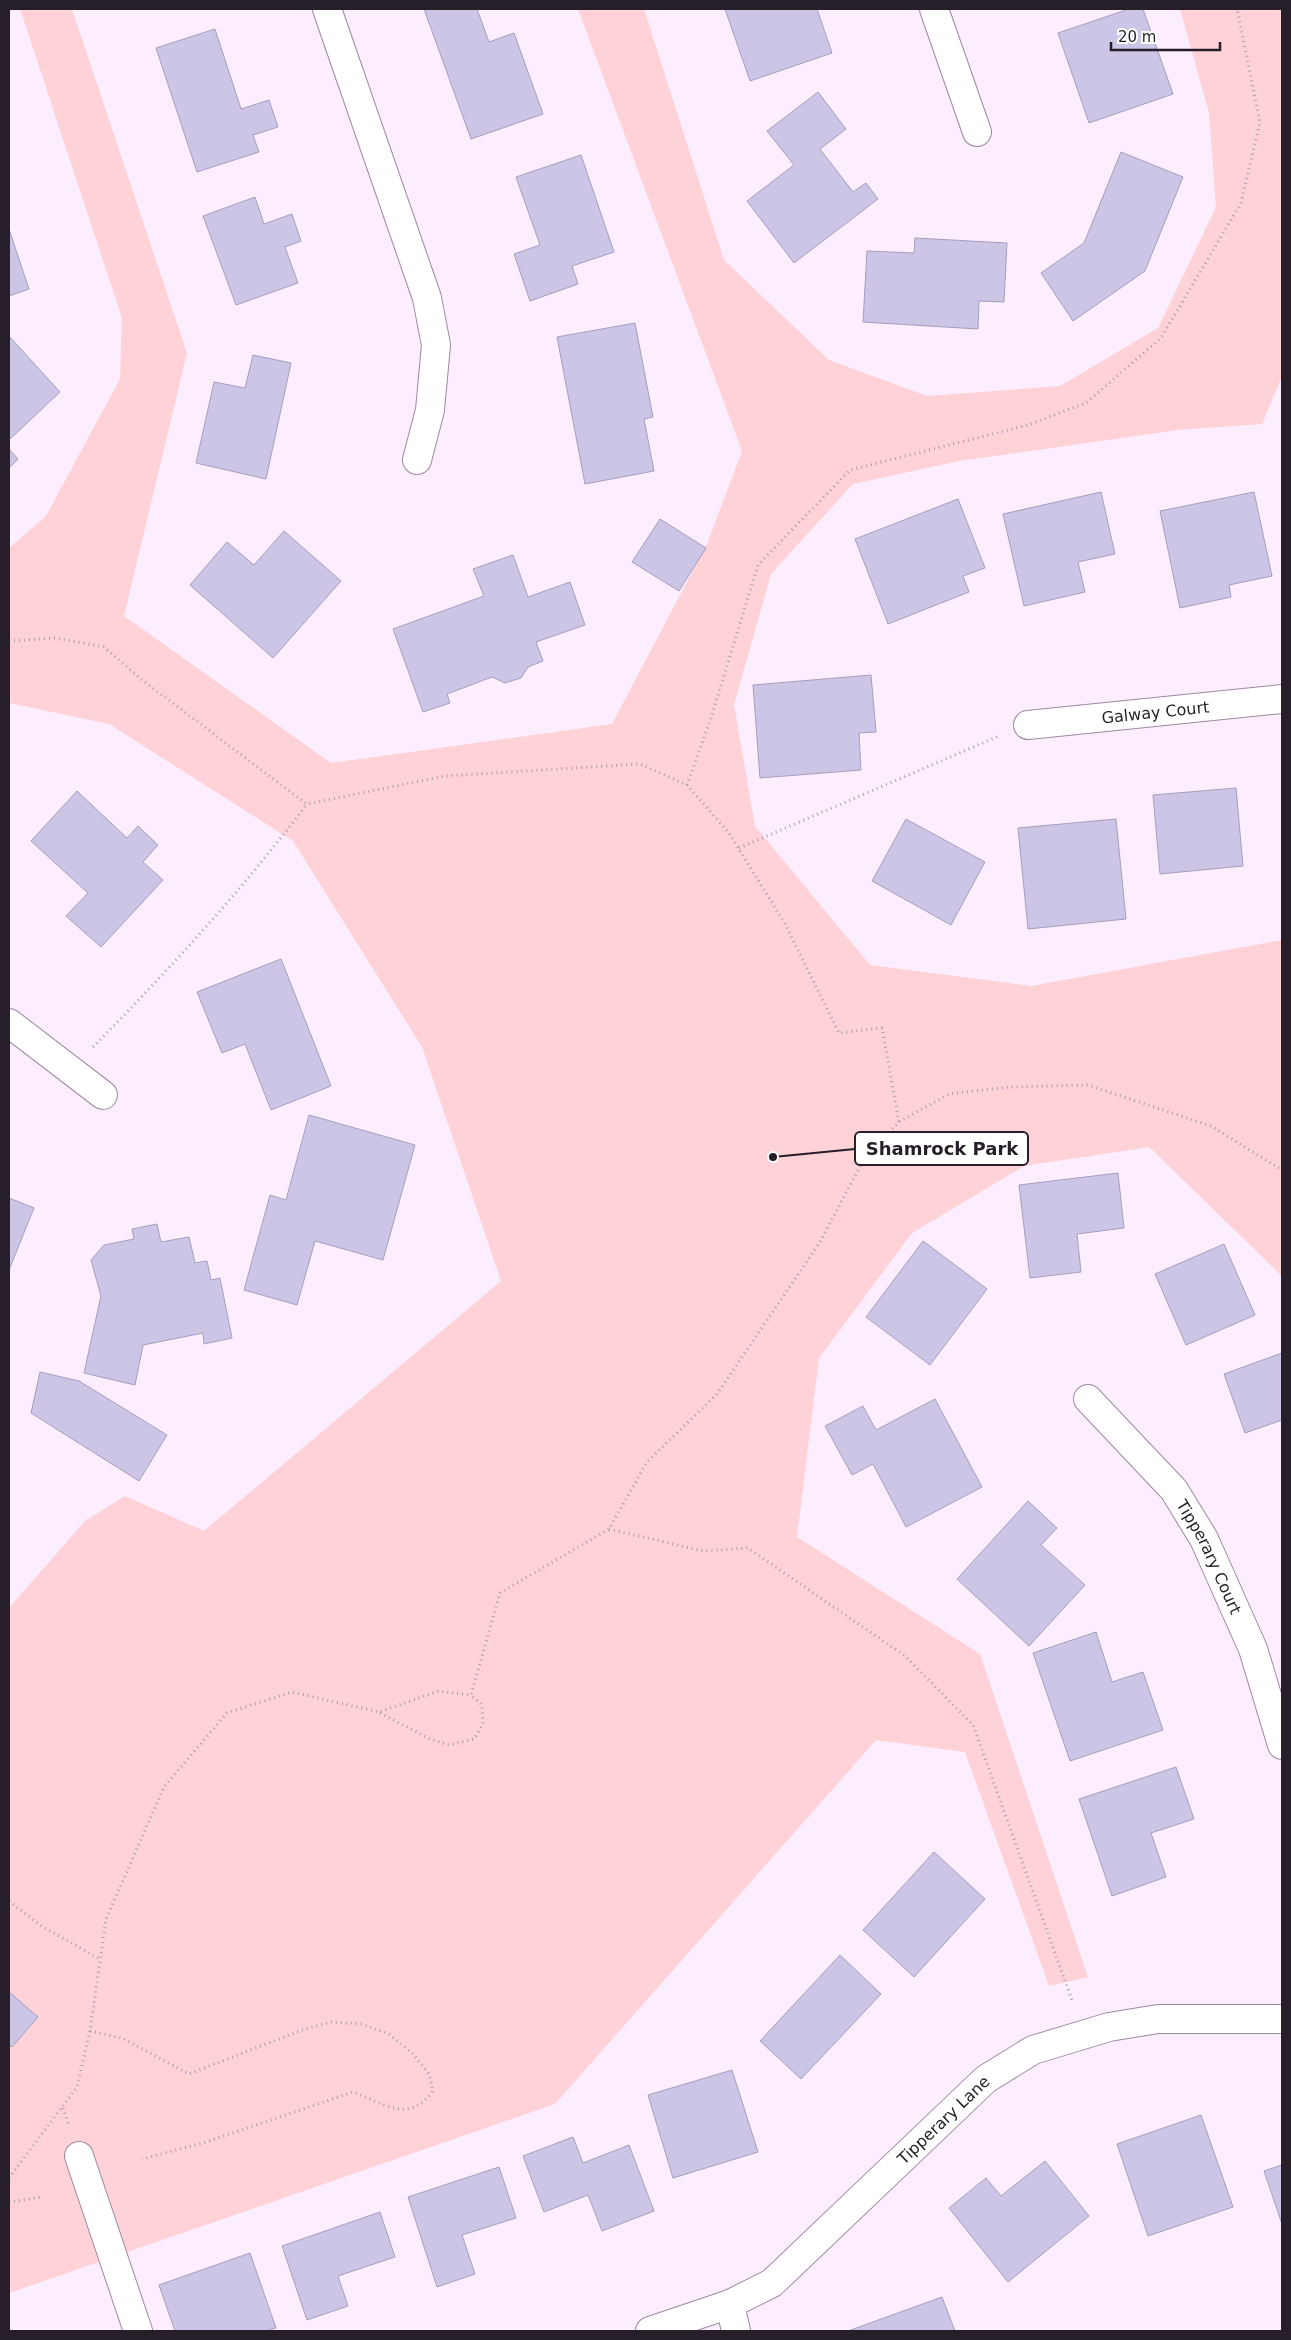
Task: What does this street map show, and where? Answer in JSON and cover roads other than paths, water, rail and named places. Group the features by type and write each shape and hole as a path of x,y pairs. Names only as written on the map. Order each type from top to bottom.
{"street":[{"path":"327,9 427,298 436,345 430,410 417,460"},
{"path":"934,9 977,132"},
{"name":"Galway Court","path":"1028,725 1282,699"},
{"path":"9,1023 103,1095"},
{"name":"Tipperary Court","path":"1088,1398 1174,1490 1204,1539 1253,1649 1282,1745"},
{"name":"Tipperary Lane","path":"650,2331 730,2304 772,2283 986,2079 1033,2050 1109,2027 1158,2019 1282,2019"},
{"path":"79,2156 138,2331"},
{"path":"730,2304 736,2331"}],"place":[{"name":"Shamrock Park","path":"773,1157"}]}
